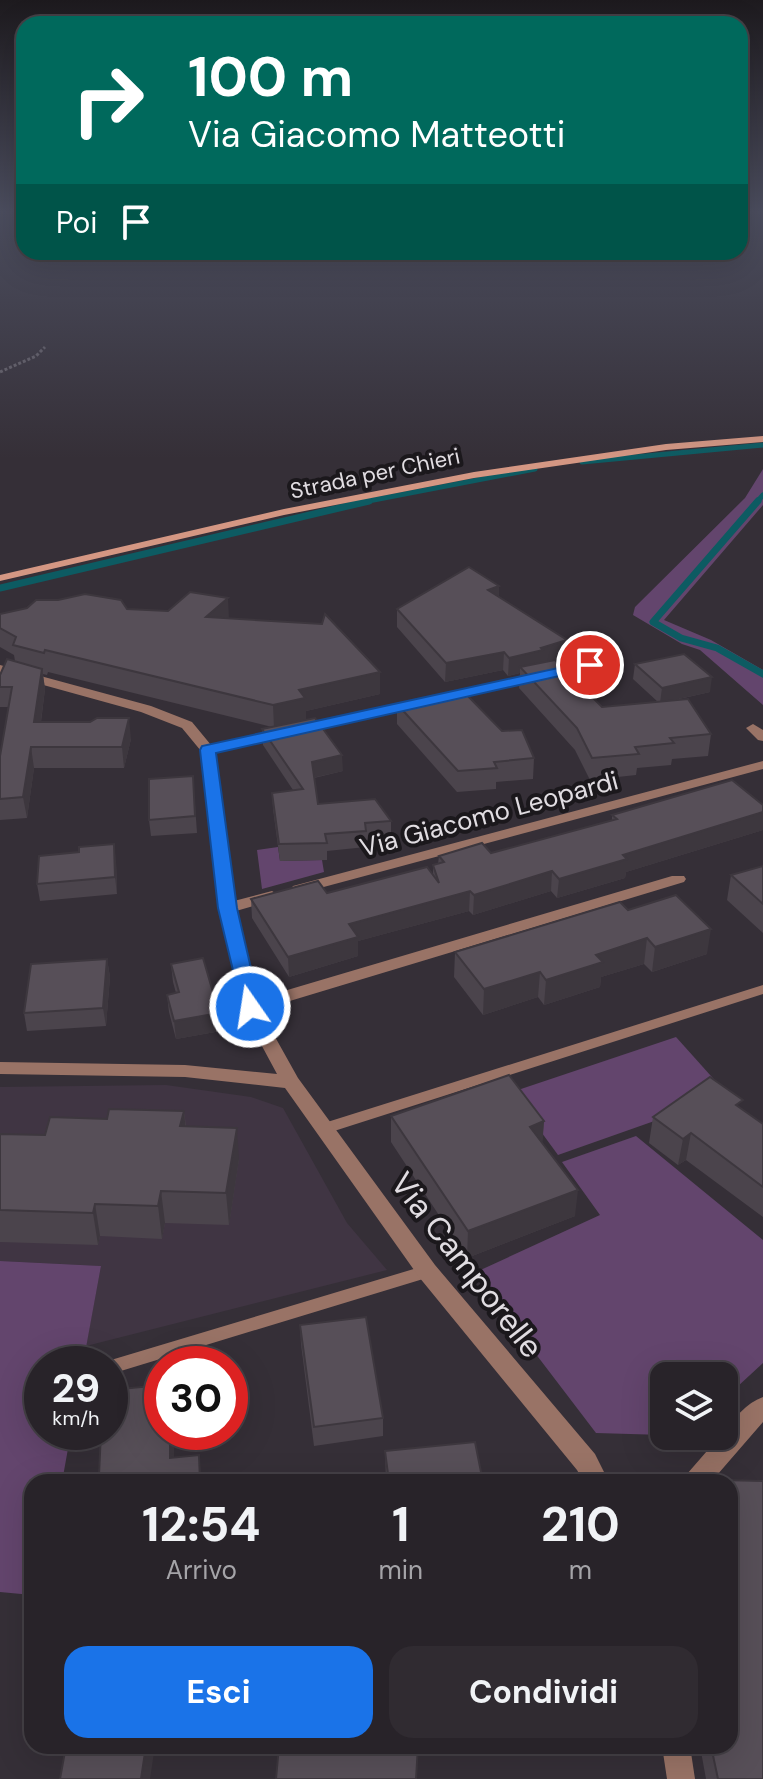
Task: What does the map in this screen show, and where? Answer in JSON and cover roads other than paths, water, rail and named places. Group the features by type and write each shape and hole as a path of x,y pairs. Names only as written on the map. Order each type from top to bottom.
{"main road":[{"name":"Strada per Chieri","path":"0,578 401,486 561,459 763,439"}],"street":[{"path":"0,669 146,709 187,725 208,750 590,665"},
{"name":"Via Camporelle","path":"208,750 227,908 250,1007 291,1082 427,1271 586,1462 593,1474"},
{"name":"Via Giacomo Leopardi","path":"227,908 763,765"},
{"path":"250,1007 678,879"},
{"path":"0,1068 185,1071 291,1082"},
{"path":"703,1474 746,1422 763,1407"},
{"path":"677,1754 681,1779"}],"lane":[{"path":"326,1128 763,989"},
{"path":"128,1362 427,1271"}],"waterway":[{"path":"582,462 763,445"},
{"path":"358,503 535,469"},
{"path":"756,503 763,495"},
{"path":"0,588 369,501"},
{"path":"758,501 653,622 681,638 717,648 763,674"}]}
